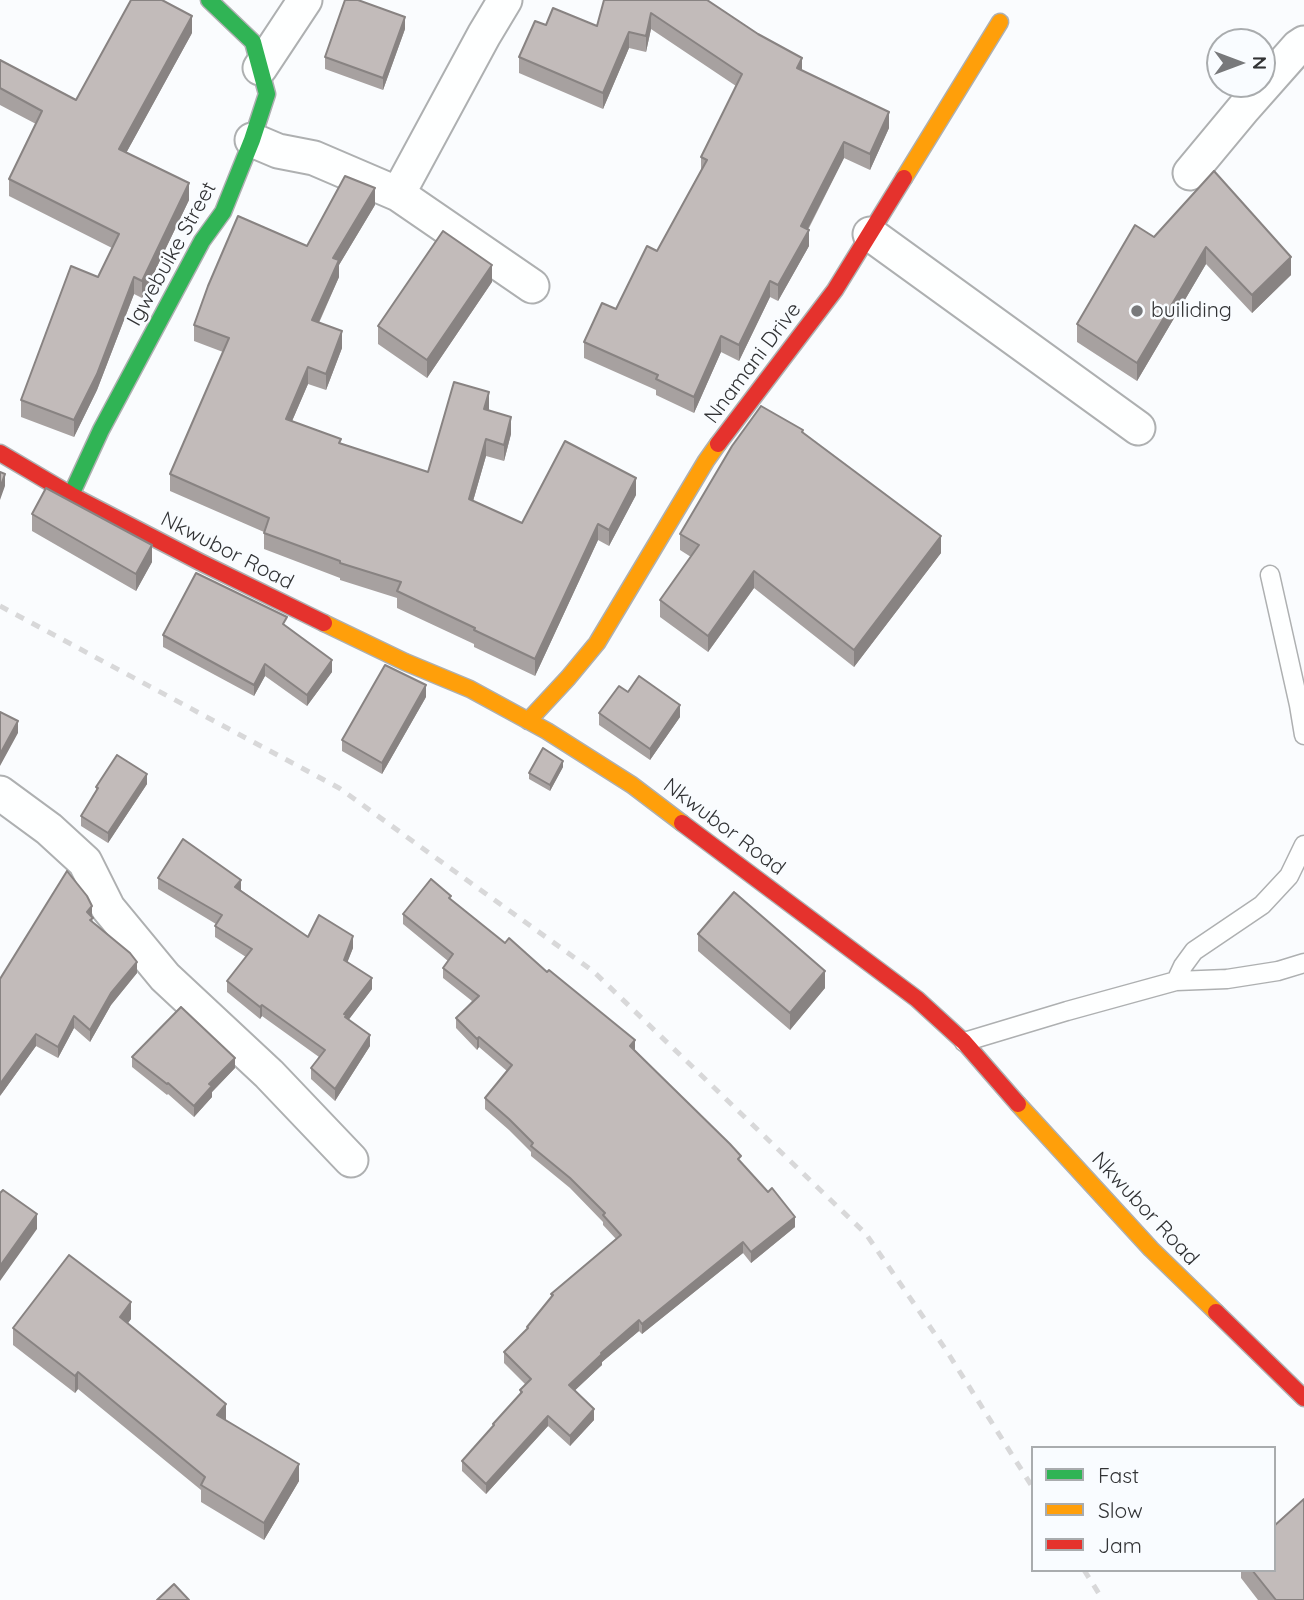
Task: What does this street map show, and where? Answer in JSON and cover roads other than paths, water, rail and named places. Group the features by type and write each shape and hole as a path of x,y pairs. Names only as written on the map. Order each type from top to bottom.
{"street":[{"name":"Igwebuike Street","path":"71,495 101,430 196,253 223,212 267,94 253,42 209,0"},
{"path":"260,68 305,0"},
{"path":"398,194 505,0"},
{"name":"Nnamani Drive","path":"528,721 597,643 706,461 835,290 1000,22"},
{"path":"1190,173 1244,108 1304,43"},
{"path":"252,140 278,151 314,158 398,194 531,286"},
{"path":"870,234 1138,428"},
{"name":"Nkwubor Road","path":"0,453 71,495 200,562 405,662 470,689 547,731 632,785 917,999 964,1042 1036,1125 1151,1249 1304,1398"},
{"path":"0,793 49,829 85,862 108,908 165,977 269,1074 351,1160"}],"lane":[{"path":"1270,575 1300,705 1304,735"},
{"path":"1177,981 1183,966 1195,951 1262,905 1289,876 1304,845"},
{"path":"964,1042 1177,981 1227,979 1278,971 1304,963"}],"railway":[{"path":"0,606 339,788 593,971 866,1234 946,1350 1031,1485"},
{"path":"1085,1572 1103,1600"}],"place":[{"name":"builiding","path":"1137,311"}]}
